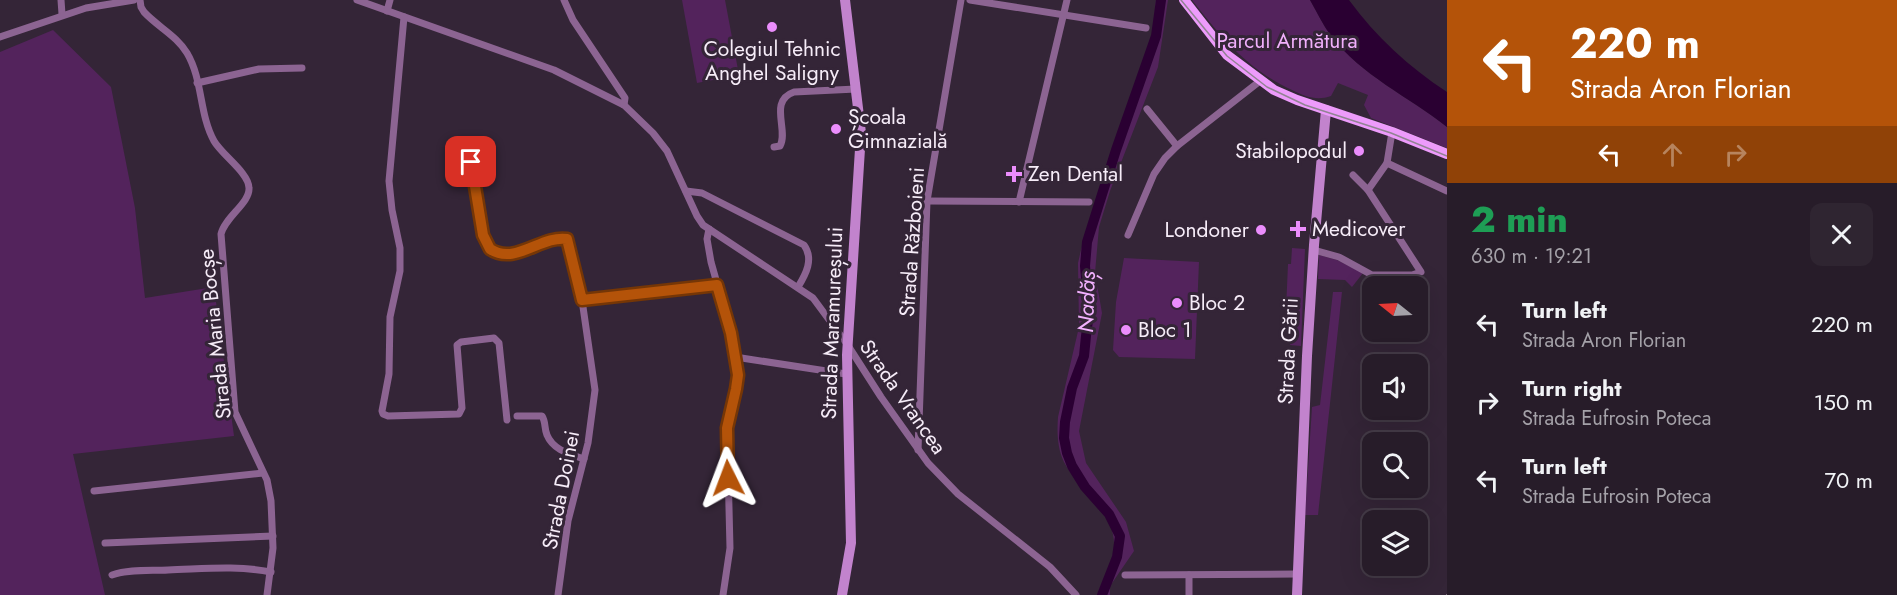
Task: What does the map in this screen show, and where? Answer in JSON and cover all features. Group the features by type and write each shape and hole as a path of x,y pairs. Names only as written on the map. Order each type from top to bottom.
{"main road":[{"name":"Strada Maramureșului","path":"842,595 851,543 846,374 861,155 861,133 845,0"},
{"path":"1184,0 1227,55 1260,81 1287,96 1392,132 1447,154"},
{"name":"Strada Gării","path":"1297,595 1314,250 1326,111"}],"street":[{"path":"61,0 62,14"},
{"path":"0,37 62,14 134,0"},
{"name":"Strada Maria Bocșe","path":"140,0 144,12 179,42 187,54 212,137 245,177 249,187 248,196 223,225 222,234 236,412 263,473 271,501 273,536 267,595"},
{"path":"357,0 554,70 624,105 625,98 573,20 564,0"},
{"path":"387,11 390,0"},
{"name":"Strada Războieni","path":"918,451 927,201 961,0"},
{"path":"970,0 1146,28"},
{"path":"1019,202 1067,0"},
{"path":"404,17 389,181 400,248 400,271 390,317 389,374 382,411 388,416 459,414 462,408 457,345 461,342 494,338 499,343 507,420"},
{"path":"197,83 260,69 302,68"},
{"path":"1128,235 1154,174 1165,158 1260,81"},
{"path":"774,147 780,146 782,141 780,114 782,102 787,95 794,92 856,88"},
{"name":"Strada Vrancea","path":"624,105 653,133 666,151 699,220 709,229 798,287 819,304 918,451 938,475 958,494 1050,567 1076,595"},
{"path":"1147,109 1177,146"},
{"path":"1368,190 1387,163 1392,132"},
{"name":"Strada Doinei","path":"471,162 483,235 490,249 505,255 554,240 567,239 582,300 595,390 584,459 568,522 558,595"},
{"path":"1387,163 1447,191"},
{"path":"1314,250 1339,257 1372,275 1412,275 1421,272 1368,190 1353,175"},
{"path":"686,190 702,193 804,245 808,251 808,266 798,287"},
{"path":"927,201 1089,202"},
{"path":"709,229 706,239 731,333 737,384 727,428 730,548 723,595"},
{"path":"582,300 717,285"},
{"path":"735,357 846,374"},
{"path":"516,416 542,416 547,436 554,444 565,453 584,459"},
{"path":"94,491 263,473"},
{"path":"105,543 273,536"},
{"path":"112,575 133,571 215,567 239,567 271,572"},
{"path":"1125,575 1297,574"},
{"path":"1189,575 1189,595"}],"green space":[{"path":"682,0 725,0 739,75 697,83"},
{"path":"1156,0 1168,0 1158,67 1110,191 1099,227 1095,273 1102,313 1079,431 1086,463 1126,522 1134,551 1110,586 1110,595 1097,595 1112,559 1113,534 1103,512 1064,462 1059,445 1058,417 1079,327 1078,263 1081,250 1122,122 1152,40"},
{"name":"Parcul Armătura","path":"1192,0 1310,0 1331,36 1357,63 1447,127 1447,148 1371,118 1364,105 1368,95 1338,83 1331,96 1312,98 1276,82 1236,51"},
{"path":"53,30 111,87 135,208 145,298 214,287 234,436 73,454 105,595 0,595 0,52"},
{"path":"1292,248 1305,249 1301,346 1290,345 1290,334 1285,333 1288,264 1291,264"},
{"path":"1319,255 1337,260 1363,273 1352,287 1345,280 1318,279"},
{"path":"1124,258 1199,262 1195,359 1119,357 1113,350 1116,302"},
{"path":"1333,292 1342,292 1318,515 1305,515 1312,407 1320,405"}],"shaded area":[{"path":"1310,0 1349,0 1394,50 1447,92 1447,127 1357,63 1331,36"}],"waterway":[{"name":"Nadăș","path":"1102,595 1117,557 1120,536 1109,514 1085,487 1072,466 1064,438 1065,422 1072,388 1084,356 1089,312 1085,266 1087,242 1156,36 1161,0"}],"tram line":[{"path":"1181,0 1227,56 1267,87 1305,105 1391,133 1447,156"}],"place":[{"name":"Colegiul Tehnic Anghel Saligny","path":"772,27"},
{"name":"Școala Gimnazială","path":"836,129"},
{"name":"Stabilopodul","path":"1359,151"},
{"name":"Zen Dental","path":"1014,174"},
{"name":"Medicover","path":"1298,229"},
{"name":"Londoner","path":"1261,230"},
{"name":"Bloc 2","path":"1177,303"},
{"name":"Bloc 1","path":"1126,330"}],"route":[{"path":"471,162 483,235 490,249 505,255 554,240 567,239 582,300 717,285 731,333 738,375 727,428 728,478"}]}
